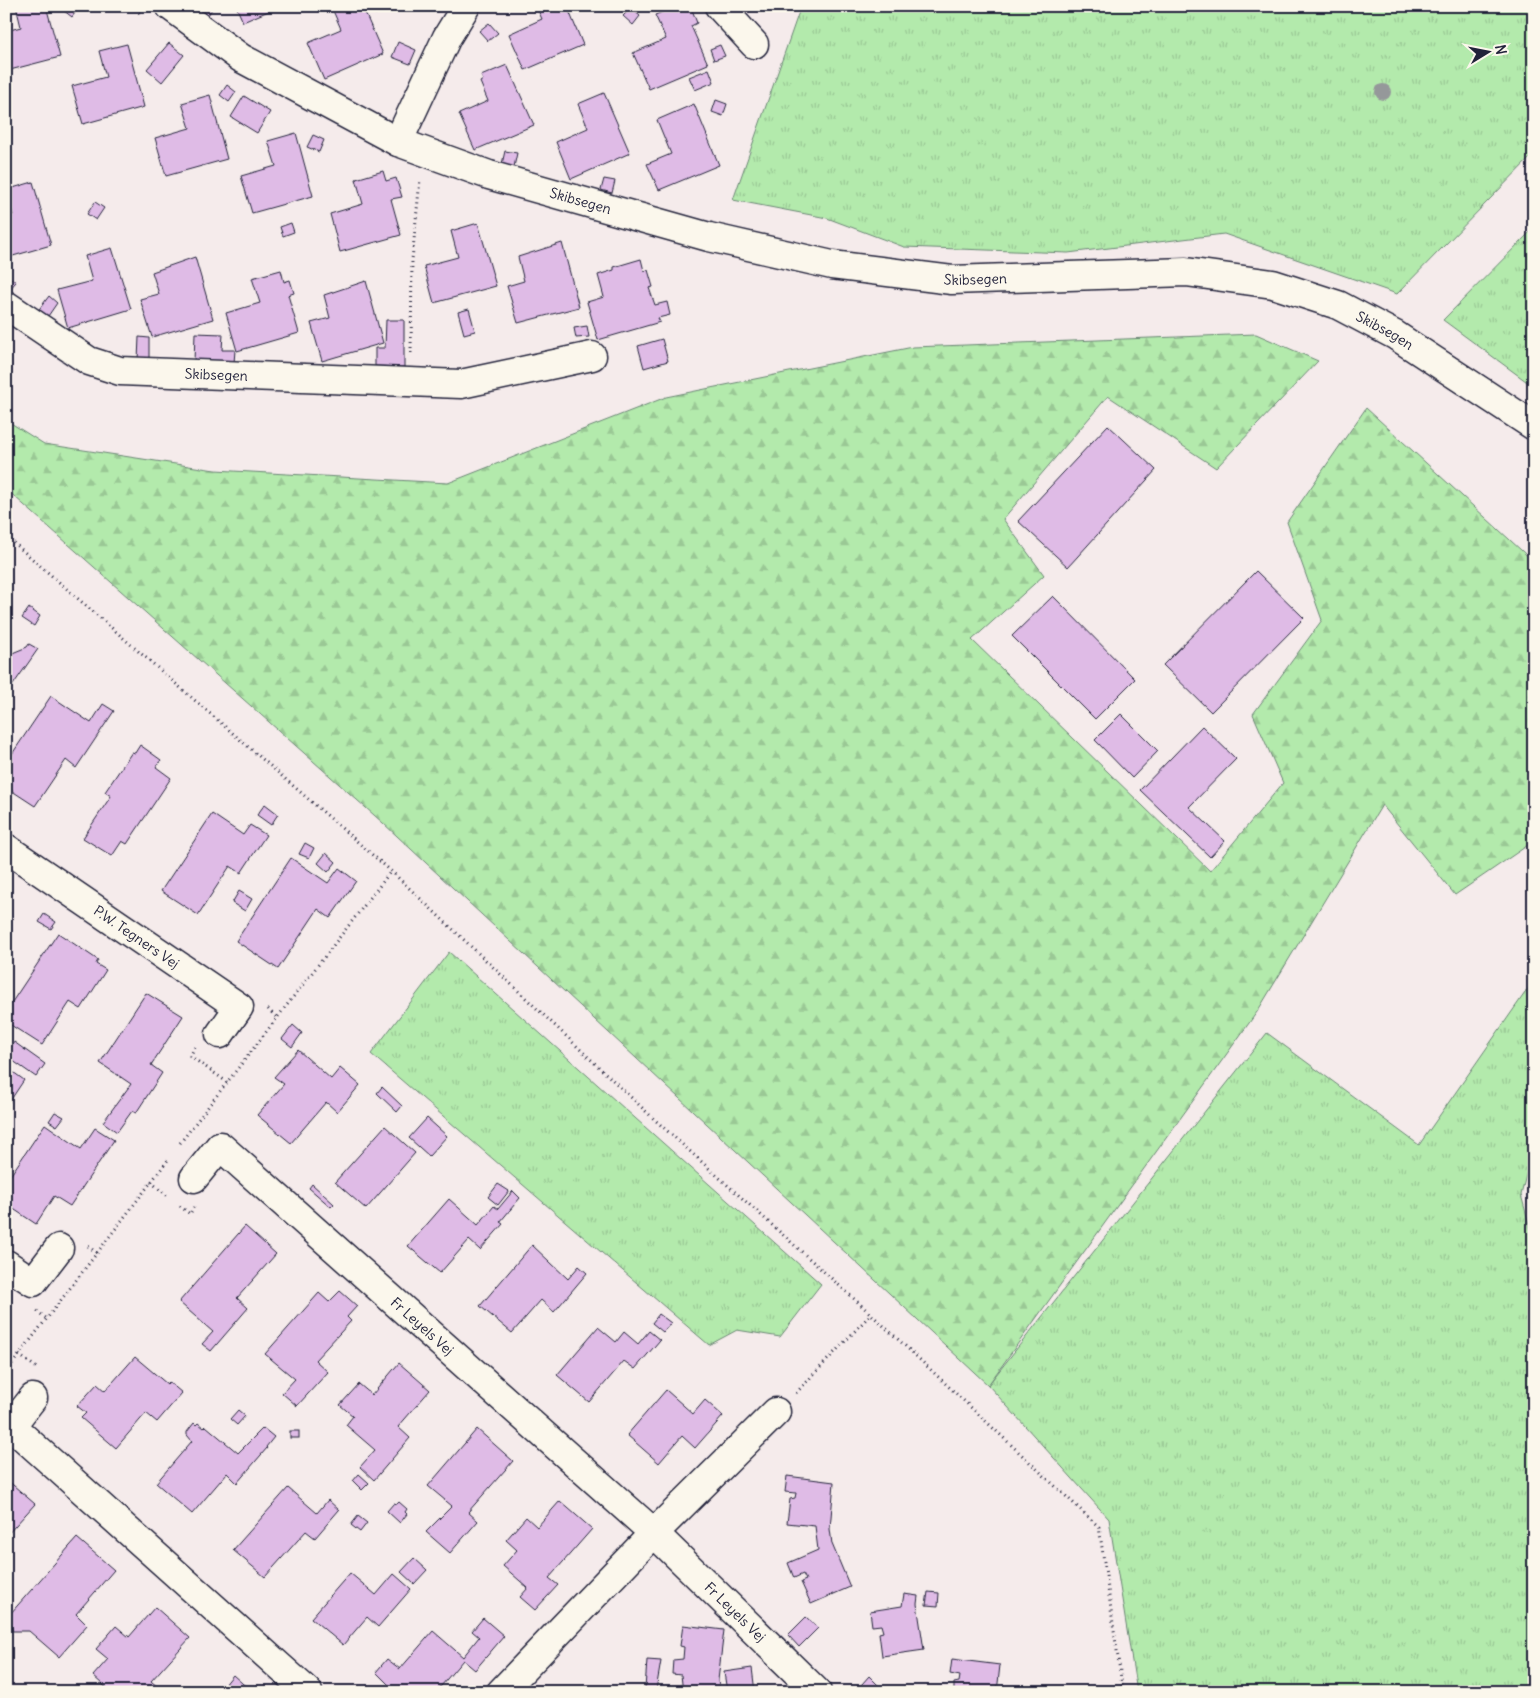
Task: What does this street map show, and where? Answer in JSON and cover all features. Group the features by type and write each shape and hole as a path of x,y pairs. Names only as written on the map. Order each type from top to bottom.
{"street":[{"name":"Skibsegen","path":"170,6 241,58 398,142 489,175 709,237 832,265 952,280 1186,272 1273,284 1338,306 1396,335 1534,426"},
{"path":"398,142 447,36 466,6"},
{"path":"719,6 754,44"},
{"name":"Skibsegen","path":"6,305 89,361 120,371 461,384 592,356"},
{"name":"P.W. Tegners Vej","path":"6,848 239,1007 220,1034"},
{"name":"Fr Leyels Vej","path":"194,1178 220,1146 654,1533 817,1692"},
{"path":"6,1264 33,1282 59,1248"},
{"path":"33,1398 11,1426 308,1692"},
{"path":"501,1692 654,1533 776,1412"}],"path":[{"path":"411,382 412,260 420,179"},
{"path":"6,536 392,871 654,1119 871,1314 1099,1527 1123,1692"},
{"path":"180,1144 392,871"},
{"path":"6,1372 174,1152"},
{"path":"776,1412 871,1314"}],"green space":[{"path":"801,6 1534,6 1534,154 1397,294 1224,234 1068,253 904,247 827,218 733,200"},
{"path":"1534,228 1534,387 1443,320"},
{"path":"1256,334 1318,361 1216,468 1108,396 1003,519 1044,575 972,640 1210,871 1283,783 1253,714 1322,620 1287,522 1366,408 1534,562 1534,841 1455,895 1382,805 1257,1012 988,1385 383,823 6,489 6,420 44,444 215,470 448,483 666,397 913,347"},
{"path":"449,952 821,1284 780,1337 737,1330 709,1345 371,1054"},
{"path":"1534,980 1534,1143 1521,1195 1534,1242 1534,1692 1137,1692 1109,1519 988,1385 1267,1033 1419,1145"}],"building":[{"path":"16,6 46,6 60,57 6,71 6,31 21,27"},
{"path":"66,6 79,7 72,17 63,10"},
{"path":"201,6 214,6 208,15 200,8"},
{"path":"236,6 280,6 243,22"},
{"path":"331,6 362,6 383,54 324,80 308,43 341,29"},
{"path":"371,6 393,6 375,14"},
{"path":"536,6 567,6 583,45 525,70 509,34 542,19"},
{"path":"677,6 683,6 684,10 691,7 697,23 691,26 708,64 649,89 633,53 666,39 655,15"},
{"path":"631,8 640,16 633,25 623,16"},
{"path":"489,23 498,33 488,41 479,31"},
{"path":"398,42 416,50 410,64 392,57"},
{"path":"169,43 184,55 162,82 147,69"},
{"path":"127,44 144,107 83,124 72,86 106,77 99,51"},
{"path":"720,45 725,56 714,60 710,49"},
{"path":"507,65 534,125 475,150 459,114 488,101 480,82 483,80 481,76"},
{"path":"709,69 714,82 695,90 689,77"},
{"path":"227,85 236,92 229,102 220,95"},
{"path":"604,93 630,153 571,179 556,142 588,128 578,104"},
{"path":"210,95 227,159 166,176 155,138 190,128 182,103"},
{"path":"244,96 270,112 257,133 231,117"},
{"path":"716,100 727,104 723,116 712,112"},
{"path":"694,104 719,165 659,190 647,164 671,154 657,120"},
{"path":"296,133 313,196 252,213 241,176 276,166 268,141"},
{"path":"313,135 324,140 319,152 307,147"},
{"path":"505,151 517,153 514,167 502,164"},
{"path":"383,171 386,181 396,178 402,197 391,199 401,235 340,252 330,214 363,204 356,179"},
{"path":"604,179 615,181 612,193 601,190"},
{"path":"33,182 51,245 6,258 6,217 13,215 6,190"},
{"path":"95,202 104,208 96,220 87,214"},
{"path":"291,223 294,232 283,236 280,227"},
{"path":"478,223 496,286 434,303 424,266 458,257 451,231"},
{"path":"562,243 579,307 518,323 507,286 524,281 518,257"},
{"path":"112,248 131,309 68,328 57,290 92,281 85,256"},
{"path":"195,257 213,319 152,337 140,299 159,294 152,272"},
{"path":"641,259 644,271 648,270 653,287 649,288 655,305 667,302 670,315 658,318 660,322 598,340 587,302 604,297 598,275 614,270 614,267"},
{"path":"6,270 9,272 7,275 16,282 7,292"},
{"path":"281,270 284,282 290,280 294,293 288,295 299,333 237,351 226,313 260,303 252,278"},
{"path":"366,281 383,343 322,361 311,323 330,318 324,295"},
{"path":"49,296 57,303 46,319 37,312"},
{"path":"469,309 475,331 464,334 458,312"},
{"path":"386,320 404,320 404,367 375,366 375,348 385,348"},
{"path":"587,326 589,337 576,338 574,328"},
{"path":"195,333 223,334 222,350 235,350 234,363 194,362"},
{"path":"139,337 149,338 149,361 138,360"},
{"path":"662,339 668,361 644,368 638,346"},
{"path":"1108,425 1156,470 1068,567 1018,521"},
{"path":"1256,571 1304,618 1211,712 1163,665"},
{"path":"1053,596 1135,679 1095,719 1012,636"},
{"path":"29,608 40,616 34,626 22,618"},
{"path":"29,644 38,649 6,695 6,651 10,654 27,647"},
{"path":"51,696 91,723 103,704 114,711 76,768 66,760 35,806 6,787 6,763"},
{"path":"1121,714 1158,751 1132,778 1095,740"},
{"path":"1202,726 1236,759 1189,807 1225,841 1210,857 1140,790"},
{"path":"140,745 161,760 156,767 171,778 127,844 122,841 112,856 83,838 111,796 105,792 132,752 135,753"},
{"path":"265,804 278,814 271,825 257,815"},
{"path":"212,814 243,835 250,825 266,835 241,873 230,866 198,915 161,891"},
{"path":"305,843 314,848 309,858 299,854"},
{"path":"326,853 336,862 328,872 318,863"},
{"path":"291,858 328,883 339,868 356,881 330,918 318,909 278,969 236,941"},
{"path":"239,891 252,899 245,911 232,903"},
{"path":"44,914 56,922 51,929 39,922"},
{"path":"58,933 98,960 96,964 106,970 81,1009 70,1002 42,1045 6,1022 6,1011"},
{"path":"146,993 183,1016 151,1065 162,1073 136,1113 132,1111 117,1132 103,1122 131,1084 100,1063"},
{"path":"293,1025 302,1033 292,1047 282,1039"},
{"path":"14,1042 45,1064 36,1077 6,1056"},
{"path":"298,1050 331,1079 340,1068 360,1085 337,1112 326,1102 291,1143 257,1115 284,1084 274,1077"},
{"path":"13,1072 24,1080 6,1107 6,1082"},
{"path":"382,1087 402,1106 397,1112 377,1093"},
{"path":"55,1112 64,1117 57,1126 49,1121"},
{"path":"427,1118 447,1136 429,1156 409,1138"},
{"path":"45,1124 81,1149 95,1128 114,1140 70,1206 54,1196 36,1224 6,1204 6,1182"},
{"path":"385,1126 415,1153 366,1209 335,1182"},
{"path":"312,1184 334,1204 331,1207 309,1188"},
{"path":"498,1184 509,1191 498,1205 488,1197"},
{"path":"513,1191 520,1198 500,1222 503,1224 480,1250 469,1240 440,1273 408,1246 449,1199 478,1225 494,1206 498,1209"},
{"path":"245,1226 276,1254 237,1298 248,1308 211,1351 202,1344 213,1332 179,1302"},
{"path":"532,1245 568,1279 579,1266 587,1273 554,1312 541,1300 512,1333 480,1306"},
{"path":"340,1291 357,1306 347,1317 351,1321 315,1360 328,1372 297,1406 282,1393 295,1379 265,1354 319,1293 329,1302"},
{"path":"659,1314 671,1323 663,1332 652,1323"},
{"path":"598,1327 616,1342 624,1332 638,1344 649,1331 660,1340 635,1369 624,1361 589,1402 557,1375"},
{"path":"135,1357 167,1384 169,1382 182,1393 157,1422 146,1413 116,1448 81,1418 86,1413 77,1406 97,1384 105,1391"},
{"path":"399,1363 430,1390 398,1427 410,1438 374,1480 360,1467 375,1450 346,1425 353,1416 340,1405 359,1384 372,1395"},
{"path":"666,1390 693,1414 705,1400 723,1416 695,1448 682,1436 659,1463 627,1435"},
{"path":"238,1410 245,1416 237,1425 230,1419"},
{"path":"194,1423 196,1425 198,1423 204,1428 206,1426 238,1453 263,1428 274,1437 237,1483 227,1473 192,1514 156,1483 192,1441 187,1432"},
{"path":"477,1429 513,1461 468,1512 478,1521 450,1553 426,1532 452,1506 428,1486"},
{"path":"290,1431 299,1431 299,1438 290,1438"},
{"path":"359,1474 369,1483 362,1490 353,1481"},
{"path":"787,1476 834,1482 830,1529 832,1544 850,1587 811,1604 801,1582 806,1580 803,1574 794,1578 788,1563 818,1550 815,1526 787,1523 790,1499 795,1498 796,1493 785,1492"},
{"path":"6,1479 35,1504 6,1536"},
{"path":"288,1488 317,1513 328,1500 339,1510 315,1538 306,1531 265,1577 233,1550"},
{"path":"560,1501 592,1529 549,1578 558,1585 535,1610 520,1597 528,1588 503,1566 517,1550 506,1540 526,1517 537,1527"},
{"path":"399,1502 407,1509 405,1512 407,1514 400,1523 387,1511 394,1503 397,1504"},
{"path":"358,1516 367,1523 360,1532 351,1525"},
{"path":"77,1538 114,1570 76,1614 87,1625 59,1657 29,1631 12,1631 10,1614"},
{"path":"414,1558 427,1570 414,1584 401,1572"},
{"path":"350,1573 376,1595 394,1574 411,1589 378,1627 367,1617 343,1645 311,1618"},
{"path":"928,1592 939,1593 938,1606 926,1605"},
{"path":"904,1594 918,1596 917,1604 924,1650 882,1656 879,1633 883,1632 881,1625 872,1626 870,1611 902,1606"},
{"path":"155,1607 190,1638 151,1681 161,1690 159,1692 111,1692 93,1676 108,1659 96,1649 116,1626 129,1637"},
{"path":"806,1617 818,1628 799,1647 788,1635"},
{"path":"483,1618 504,1636 475,1670 463,1660 436,1692 396,1692 376,1672 387,1659 400,1669 433,1631 463,1657 479,1637 472,1631"},
{"path":"683,1625 724,1630 718,1680 720,1692 683,1692 681,1675 672,1674 673,1660 683,1659 684,1647 680,1646"},
{"path":"952,1659 1000,1665 997,1692 954,1692 954,1683 959,1682 960,1676 950,1674"},
{"path":"647,1660 661,1661 656,1690 645,1689"},
{"path":"752,1668 755,1692 727,1692 724,1672"},
{"path":"233,1675 252,1692 219,1692"},
{"path":"869,1676 880,1687 875,1692 855,1692"}]}
